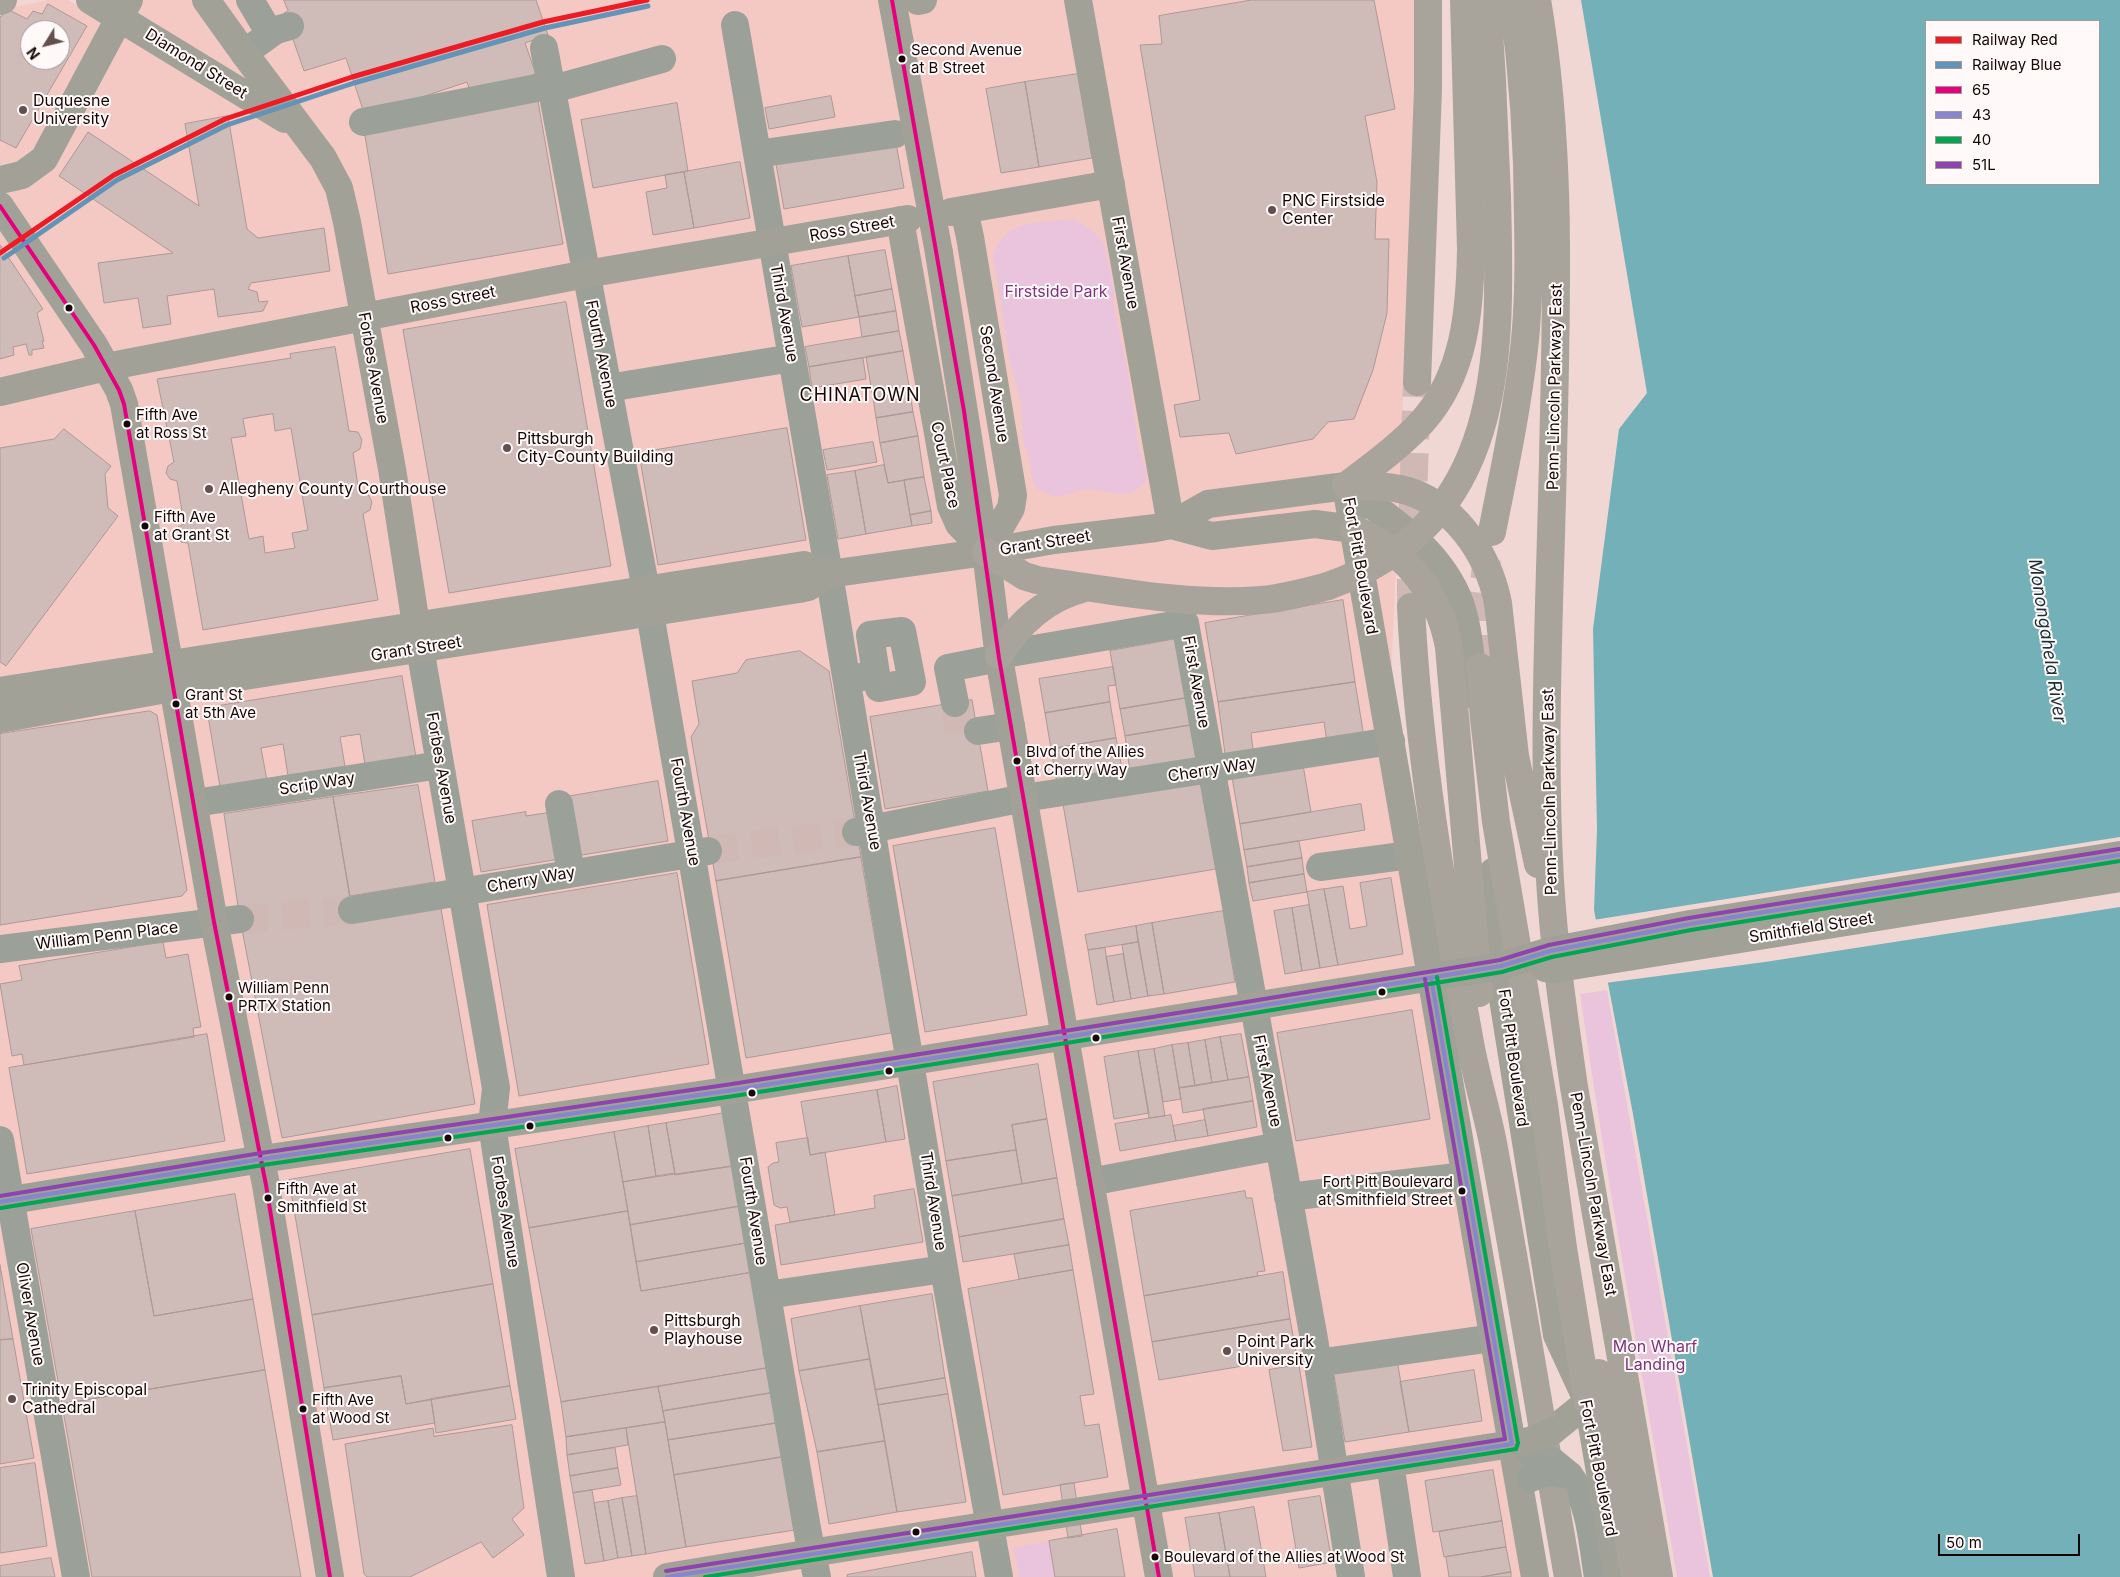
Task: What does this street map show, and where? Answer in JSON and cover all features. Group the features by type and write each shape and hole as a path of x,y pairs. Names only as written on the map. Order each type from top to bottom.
{"highway":[{"path":"1417,382 1427,98 1428,0"},
{"path":"1346,486 1394,448 1423,421 1448,383 1457,362 1464,337 1469,303 1471,258 1464,0"},
{"path":"986,552 1024,576 1038,580 1182,599 1242,601 1286,596 1328,586 1368,570 1406,546 1432,520 1465,469 1483,422 1494,371 1498,311 1496,197 1487,0"},
{"path":"1492,532 1520,386 1529,258 1528,149 1525,103 1513,0"},
{"name":"Penn-Lincoln Parkway East","path":"1537,0 1547,80 1556,215 1548,738 1550,879 1555,943 1576,1096 1659,1577"},
{"path":"1346,486 1379,486 1401,489 1428,500 1463,530 1483,557 1495,587 1498,603 1515,756 1555,943"},
{"path":"1354,529 1385,546 1412,568 1433,598 1446,630 1492,1141"},
{"path":"999,656 1017,629 1033,613 1064,594 1089,587"},
{"path":"1411,607 1414,664 1424,771 1469,1040 1492,1141 1568,1577"},
{"path":"1476,667 1496,822 1544,1105 1563,1248 1588,1402"},
{"path":"1544,1105 1577,1246 1635,1577"}],"main road":[{"name":"Diamond Street","path":"90,0 125,9 301,130"},
{"name":"Forbes Avenue","path":"206,0 323,158 339,188 347,222 392,469 418,637"},
{"path":"911,0 939,253 986,552 999,656 1159,1577"},
{"name":"First Avenue","path":"1078,0 1171,525"},
{"path":"0,180 22,175 44,159 125,9"},
{"name":"Second Avenue","path":"986,552 1011,508 1013,495 970,237 957,211 1111,184"},
{"path":"0,206 106,367 119,390 124,404 195,803 227,921 262,1159 330,1577"},
{"name":"Ross Street","path":"0,392 106,367 586,274 904,219"},
{"name":"Court Place","path":"904,219 951,506 959,524 986,552"},
{"name":"Grant Street","path":"0,691 172,675 648,602 804,565 829,574 986,552 1054,540 1171,525 1208,504 1346,486"},
{"name":"Fort Pitt Boulevard","path":"1346,486 1410,855 1438,977 1465,1176 1493,1338 1521,1445 1535,1577"},
{"name":"Fort Pitt Boulevard","path":"1346,486 1410,534 1445,574 1460,603 1476,667 1502,966 1503,999 1557,1335 1588,1402 1618,1577"},
{"name":"Grant Street","path":"1171,525 1212,536 1314,524 1354,529"},
{"name":"Grant Street","path":"0,718 172,675"},
{"name":"Smithfield Street","path":"262,1159 733,1090 1065,1038 1502,966 1550,951 1690,924 2120,856"},
{"name":"Smithfield Street","path":"1502,966 1553,969 2120,878"},
{"path":"667,1577 814,1565 990,1526 1390,1463 1521,1445 1552,1431 1588,1402"}],"street":[{"path":"244,53 280,30 250,0"},
{"name":"Third Avenue","path":"735,25 845,670 864,831 911,1062 944,1269 999,1577"},
{"name":"Fourth Avenue","path":"544,48 648,602 701,852 733,1090 814,1565"},
{"path":"363,122 552,87 662,59"},
{"path":"757,154 895,134"},
{"path":"608,388 792,358"},
{"name":"First Avenue","path":"999,656 1185,623 1288,1196 1351,1577"},
{"name":"Forbes Avenue","path":"418,637 496,1088 492,1125 561,1577"},
{"path":"954,703 948,668 999,656"},
{"path":"845,670 875,664"},
{"path":"978,731 1011,726"},
{"name":"Cherry Way","path":"864,831 1024,798 1391,742"},
{"name":"Scrip Way","path":"195,803 440,765"},
{"path":"559,804 571,873"},
{"name":"Cherry Way","path":"352,910 701,852"},
{"path":"1320,867 1410,855"},
{"name":"William Penn Place","path":"0,949 227,921"},
{"name":"Oliver Avenue","path":"0,1140 5,1201 76,1577"},
{"path":"1090,1182 1279,1146"},
{"name":"Smithfield Street","path":"5,1201 262,1159"},
{"path":"1288,1196 1465,1176"},
{"path":"767,1295 944,1269"},
{"path":"1317,1363 1493,1338"},
{"path":"1521,1445 1552,1461 1575,1483 1584,1502 1598,1577"},
{"path":"1390,1463 1407,1577"},
{"path":"1525,1484 1547,1472 1568,1475"}],"shaded area":[{"path":"48,0 68,0 78,6 104,0 1420,0 1390,707 1541,1577 0,1577 0,10"}],"green space":[{"name":"Firstside Park","path":"1068,219 1077,221 1097,235 1104,244 1114,290 1113,301 1129,379 1139,450 1147,473 1145,484 1131,493 1121,494 1087,489 1056,497 1037,489 1033,483 1030,462 1023,440 1021,402 1010,363 993,256 998,244 1005,235 1014,229 1033,223"},
{"name":"Mon Wharf Landing","path":"1607,990 1710,1577 1677,1577 1614,1213 1580,994"},
{"path":"1049,1541 1055,1577 1019,1577 1014,1548"}],"water":[{"name":"Monongahela River","path":"1581,0 2120,0 2120,1577 1713,1577 1633,1114 1594,910 1597,830 1593,629 1619,429 1647,393"}],"pier":[{"path":"2120,837 2120,907 1765,962 1605,983 1593,920"}],"building":[{"path":"284,0 536,0 548,35 525,43 536,74 472,96 467,82 365,116 346,58 304,71 284,13 288,11"},
{"name":"PNC Firstside Center","path":"1252,0 1374,0 1395,109 1365,116 1377,182 1375,239 1389,239 1387,313 1373,370 1354,419 1328,422 1313,439 1236,454 1229,433 1180,437 1174,405 1200,400 1140,45 1162,44 1159,16"},
{"path":"48,4 87,26 70,55 70,20 20,20 20,70 61,70 16,148 0,140 0,17 9,10 27,19 33,11 42,14"},
{"path":"1078,74 1092,158 1039,167 1025,82"},
{"path":"1025,82 1039,167 1001,173 986,89"},
{"path":"831,96 835,117 769,129 765,108"},
{"path":"538,101 563,244 388,274 364,130"},
{"path":"677,103 688,171 593,188 581,120"},
{"path":"228,116 247,229 258,238 324,228 330,271 251,283 248,289 257,292 259,302 268,301 263,311 218,317 214,289 167,296 171,324 143,328 138,298 104,303 98,263 173,253 59,176 88,132 199,206 185,124"},
{"path":"895,137 904,188 784,209 775,158"},
{"path":"740,162 750,218 694,228 684,172"},
{"path":"684,172 694,228 653,235 646,192 667,188 665,175"},
{"path":"0,245 43,309 37,313 44,348 32,350 32,355 29,355 26,344 13,347 14,355 0,359"},
{"path":"885,250 892,289 855,296 848,256"},
{"path":"848,256 859,317 802,327 791,266"},
{"path":"892,289 896,311 859,317 855,296"},
{"name":"Pittsburgh City-County Building","path":"566,302 611,566 449,593 403,330"},
{"path":"896,311 899,331 862,337 859,317"},
{"path":"899,331 903,351 809,367 805,347"},
{"name":"Allegheny County Courthouse","path":"335,347 349,431 358,432 362,440 360,449 353,453 359,493 368,494 372,502 370,510 363,514 378,600 203,630 188,543 181,542 177,535 178,527 184,524 177,481 170,479 166,473 168,466 174,462 157,379 291,358 290,354","holes":["273,414 275,431 291,428 308,530 292,533 295,548 265,553 263,536 249,539 231,438 246,436 243,419"]},
{"path":"903,351 910,392 873,398 866,357"},
{"path":"863,358 866,379 812,388 809,367"},
{"path":"910,392 913,412 876,418 873,398"},
{"path":"913,412 918,436 880,443 876,418"},
{"path":"787,428 806,540 658,565 639,453"},
{"path":"64,429 111,466 105,474 108,508 118,516 6,666 0,662 0,448 54,439"},
{"path":"918,436 924,477 888,483 880,443"},
{"path":"873,442 877,462 827,470 823,450"},
{"path":"884,465 888,483 904,480 912,526 866,534 855,471"},
{"path":"855,471 866,534 838,539 827,475"},
{"path":"924,477 931,511 910,515 904,480"},
{"path":"931,511 932,523 912,526 910,515"},
{"path":"1343,600 1355,682 1218,702 1205,623"},
{"path":"1176,639 1186,698 1120,709 1110,651"},
{"path":"800,651 829,671 861,857 716,881 691,737 699,724 692,681 737,673 746,660"},
{"path":"1113,667 1116,685 1108,686 1110,702 1045,713 1039,679"},
{"path":"402,676 417,763 366,771 360,734 340,737 346,772 289,782 283,744 261,748 268,786 221,793 207,710 211,707"},
{"path":"1355,682 1364,737 1327,743 1324,722 1251,733 1254,757 1226,761 1218,702"},
{"path":"1186,698 1191,725 1125,736 1120,709"},
{"path":"972,700 988,791 885,809 870,717"},
{"path":"1110,702 1116,738 1051,749 1045,713"},
{"path":"150,711 157,715 187,890 182,896 0,925 0,734"},
{"path":"1191,725 1197,761 1130,772 1125,736"},
{"path":"1116,738 1123,773 1057,784 1051,749"},
{"path":"1302,759 1311,812 1240,824 1231,771"},
{"path":"1200,775 1216,869 1078,892 1062,798"},
{"path":"658,781 668,841 576,856 566,797"},
{"path":"418,785 435,882 350,896 333,797"},
{"path":"333,797 352,911 439,897 475,1104 282,1138 240,919 224,814"},
{"path":"1361,804 1365,830 1244,850 1240,824"},
{"path":"526,812 526,816 552,812 560,859 481,872 472,821"},
{"path":"995,828 1027,1015 925,1032 893,846"},
{"path":"1299,841 1302,858 1247,867 1244,850"},
{"path":"861,857 891,1033 746,1058 716,881"},
{"path":"1302,858 1304,874 1249,883 1247,867"},
{"path":"677,873 709,1064 519,1096 487,905"},
{"path":"1304,874 1307,892 1253,901 1249,883"},
{"path":"1391,878 1403,954 1338,965 1324,889 1343,886 1350,929 1367,926 1360,883"},
{"path":"1324,889 1338,965 1320,968 1307,892"},
{"path":"1309,905 1320,968 1302,971 1292,908"},
{"path":"1292,908 1302,971 1285,974 1274,911"},
{"path":"1223,911 1235,982 1164,994 1152,923"},
{"path":"1152,923 1164,994 1148,996 1136,926"},
{"path":"1136,926 1138,942 1088,950 1085,935"},
{"path":"163,942 166,958 188,954 201,1027 193,1028 194,1037 24,1065 22,1054 12,1056 0,984 22,980 19,966"},
{"path":"1138,942 1148,996 1131,999 1122,945"},
{"path":"1105,948 1114,1002 1097,1005 1088,950"},
{"path":"1123,954 1131,999 1114,1002 1106,957"},
{"path":"1412,1010 1430,1119 1296,1141 1277,1033"},
{"path":"207,1034 225,1141 27,1174 9,1068"},
{"path":"1241,1034 1249,1077 1228,1080 1220,1037"},
{"path":"1220,1037 1228,1080 1212,1083 1205,1040"},
{"path":"1205,1040 1212,1083 1195,1086 1188,1043"},
{"path":"1188,1043 1195,1086 1179,1088 1172,1045"},
{"path":"1172,1045 1181,1099 1163,1102 1154,1049"},
{"path":"1154,1049 1165,1116 1149,1118 1138,1051"},
{"path":"1138,1051 1149,1113 1114,1119 1104,1057"},
{"path":"1038,1064 1047,1119 1012,1125 1016,1150 946,1161 933,1082"},
{"path":"1249,1077 1253,1101 1183,1113 1179,1088"},
{"path":"897,1086 905,1139 886,1142 877,1090"},
{"path":"877,1090 886,1142 810,1155 801,1102"},
{"path":"1253,1101 1257,1127 1208,1136 1203,1109"},
{"path":"725,1113 734,1166 675,1175 666,1123"},
{"path":"1171,1115 1176,1141 1120,1151 1115,1124"},
{"path":"1047,1119 1057,1178 1022,1184 1012,1125"},
{"path":"1205,1120 1208,1136 1176,1141 1173,1126"},
{"path":"666,1123 675,1173 656,1176 648,1126"},
{"path":"648,1126 656,1176 623,1182 614,1132"},
{"path":"614,1132 628,1211 529,1228 515,1149"},
{"path":"808,1138 810,1155 825,1152 835,1215 790,1222 787,1207 780,1208 774,1205 768,1167 773,1163 779,1162 776,1143"},
{"path":"470,1149 493,1284 312,1315 289,1180"},
{"path":"1016,1150 1022,1184 952,1196 946,1161"},
{"path":"734,1166 741,1206 630,1225 623,1182"},
{"path":"1057,1178 1064,1219 959,1237 952,1196"},
{"path":"914,1189 923,1242 781,1265 775,1225 875,1208 874,1196"},
{"path":"1245,1191 1246,1198 1252,1198 1265,1271 1257,1272 1258,1276 1144,1296 1130,1211"},
{"path":"235,1194 253,1299 154,1316 135,1211"},
{"path":"741,1206 747,1243 636,1262 630,1225"},
{"path":"135,1211 154,1316 253,1299 265,1370 62,1404 31,1229"},
{"name":"Pittsburgh Playhouse","path":"628,1211 641,1291 753,1272 767,1368 561,1402 529,1228"},
{"path":"1064,1219 1069,1245 963,1262 959,1237"},
{"path":"747,1243 753,1272 641,1291 636,1262"},
{"path":"1069,1245 1073,1270 1019,1279 1014,1254"},
{"path":"0,1265 13,1339 0,1340"},
{"path":"1073,1270 1094,1394 1080,1396 1085,1426 1099,1424 1108,1477 1003,1495 968,1289"},
{"path":"1283,1272 1290,1319 1152,1342 1144,1296"},
{"path":"493,1284 510,1386 406,1404 401,1376 324,1388 312,1315"},
{"path":"932,1294 945,1378 875,1390 860,1306"},
{"path":"860,1306 870,1359 799,1371 791,1319"},
{"path":"1290,1319 1297,1357 1159,1380 1152,1342"},
{"name":"Trinity Episcopal Cathedral","path":"13,1339 34,1458 0,1464 0,1340"},
{"path":"870,1359 885,1441 817,1452 799,1371"},
{"path":"1397,1359 1409,1432 1345,1442 1333,1369"},
{"path":"1299,1365 1312,1447 1283,1451 1269,1370"},
{"path":"767,1368 771,1393 663,1411 658,1387"},
{"path":"265,1370 301,1577 92,1577 62,1404"},
{"path":"1474,1370 1482,1421 1409,1432 1400,1382"},
{"path":"401,1376 406,1404 431,1399 435,1423 333,1440 324,1388"},
{"path":"945,1378 948,1394 878,1405 875,1390"},
{"path":"510,1386 516,1419 436,1433 431,1399"},
{"path":"658,1387 665,1422 566,1437 561,1402"},
{"path":"771,1393 777,1423 668,1440 663,1411"},
{"path":"948,1394 966,1502 897,1512 878,1405"},
{"path":"665,1422 686,1547 646,1554 626,1428"},
{"path":"777,1423 782,1457 674,1475 668,1440"},
{"path":"512,1425 524,1508 512,1519 524,1535 493,1558 481,1542 410,1577 367,1577 364,1574 345,1444 433,1428 434,1436"},
{"path":"626,1428 628,1445 567,1455 566,1437"},
{"path":"885,1441 897,1512 829,1524 817,1452"},
{"path":"615,1448 618,1468 570,1476 567,1455"},
{"path":"782,1457 795,1530 686,1547 674,1475"},
{"path":"35,1463 47,1546 0,1553 0,1468"},
{"path":"618,1468 621,1485 573,1493 570,1476"},
{"path":"1493,1470 1502,1521 1433,1532 1425,1481"},
{"path":"1074,1483 1082,1536 1068,1538 1060,1485"},
{"path":"592,1490 604,1561 585,1564 573,1493"},
{"path":"637,1496 646,1554 632,1556 622,1498"},
{"path":"1320,1496 1332,1562 1299,1568 1288,1501"},
{"path":"622,1498 632,1556 618,1558 608,1501"},
{"path":"608,1501 618,1558 604,1561 594,1503"},
{"path":"1254,1507 1266,1577 1230,1577 1219,1513"},
{"path":"1219,1513 1230,1577 1195,1577 1185,1518"},
{"path":"1502,1521 1506,1547 1444,1557 1439,1532"},
{"path":"1117,1529 1125,1577 1055,1577 1049,1541"},
{"path":"1506,1547 1511,1572 1481,1577 1449,1577 1446,1557"},
{"path":"972,1552 976,1577 847,1577 847,1575"},
{"path":"51,1558 55,1577 0,1577 0,1566"},
{"path":"1511,1572 1511,1577 1481,1577"}],"tunnel":[{"path":"1411,607 1417,382"},
{"path":"1480,663 1480,613 1487,559"},
{"path":"955,703 960,734 978,731"},
{"path":"710,850 856,832"},
{"path":"240,919 352,910"}],"rail line":[{"name":"Red","path":"0,253 114,175 225,119 352,77 543,22 647,0"},
{"name":"Blue","path":"4,258 117,180 227,125 354,83 545,28 648,6"}],"transit line":[{"name":"65","path":"892,0 964,411 999,658 1159,1577"},
{"name":"65","path":"0,206 94,345 119,390 124,404 214,922 266,1185 330,1577"},
{"name":"51L","path":"0,1196 261,1153 732,1084 1240,1003 1500,960 1549,945 1689,918 2119,849"},
{"name":"43","path":"0,1202 262,1159 733,1090 1241,1009 1501,966 1550,951 1690,924 2120,855"},
{"name":"40","path":"1,1208 263,1165 734,1096 1242,1015 1502,972 1552,957 1691,930 2120,861"},
{"name":"40","path":"705,1577 1516,1449 1518,1443 1437,977"},
{"name":"43","path":"667,1577 1512,1444 1431,978"},
{"name":"51L","path":"666,1571 1505,1439 1425,979"}],"place":[{"name":"Second Avenue at B Street","path":"902,59"},
{"name":"Duquesne University","path":"23,110"},
{"name":"PNC Firstside Center","path":"1272,210"},
{"name":"Fifth Ave at Ross St","path":"127,424"},
{"name":"Pittsburgh City-County Building","path":"507,448"},
{"name":"Allegheny County Courthouse","path":"209,489"},
{"name":"Fifth Ave at Grant St","path":"145,526"},
{"name":"Grant St at 5th Ave","path":"176,704"},
{"name":"Blvd of the Allies at Cherry Way","path":"1017,761"},
{"name":"William Penn PRTX Station","path":"229,997"},
{"name":"Fort Pitt Boulevard at Smithfield Street","path":"1462,1191"},
{"name":"Fifth Ave at Smithfield St","path":"268,1198"},
{"name":"Pittsburgh Playhouse","path":"654,1330"},
{"name":"Point Park University","path":"1227,1351"},
{"name":"Trinity Episcopal Cathedral","path":"12,1399"},
{"name":"Fifth Ave at Wood St","path":"303,1409"},
{"name":"Boulevard of the Allies at Wood St","path":"1155,1557"}],"district":[{"name":"CHINATOWN","path":"860,396"}]}
